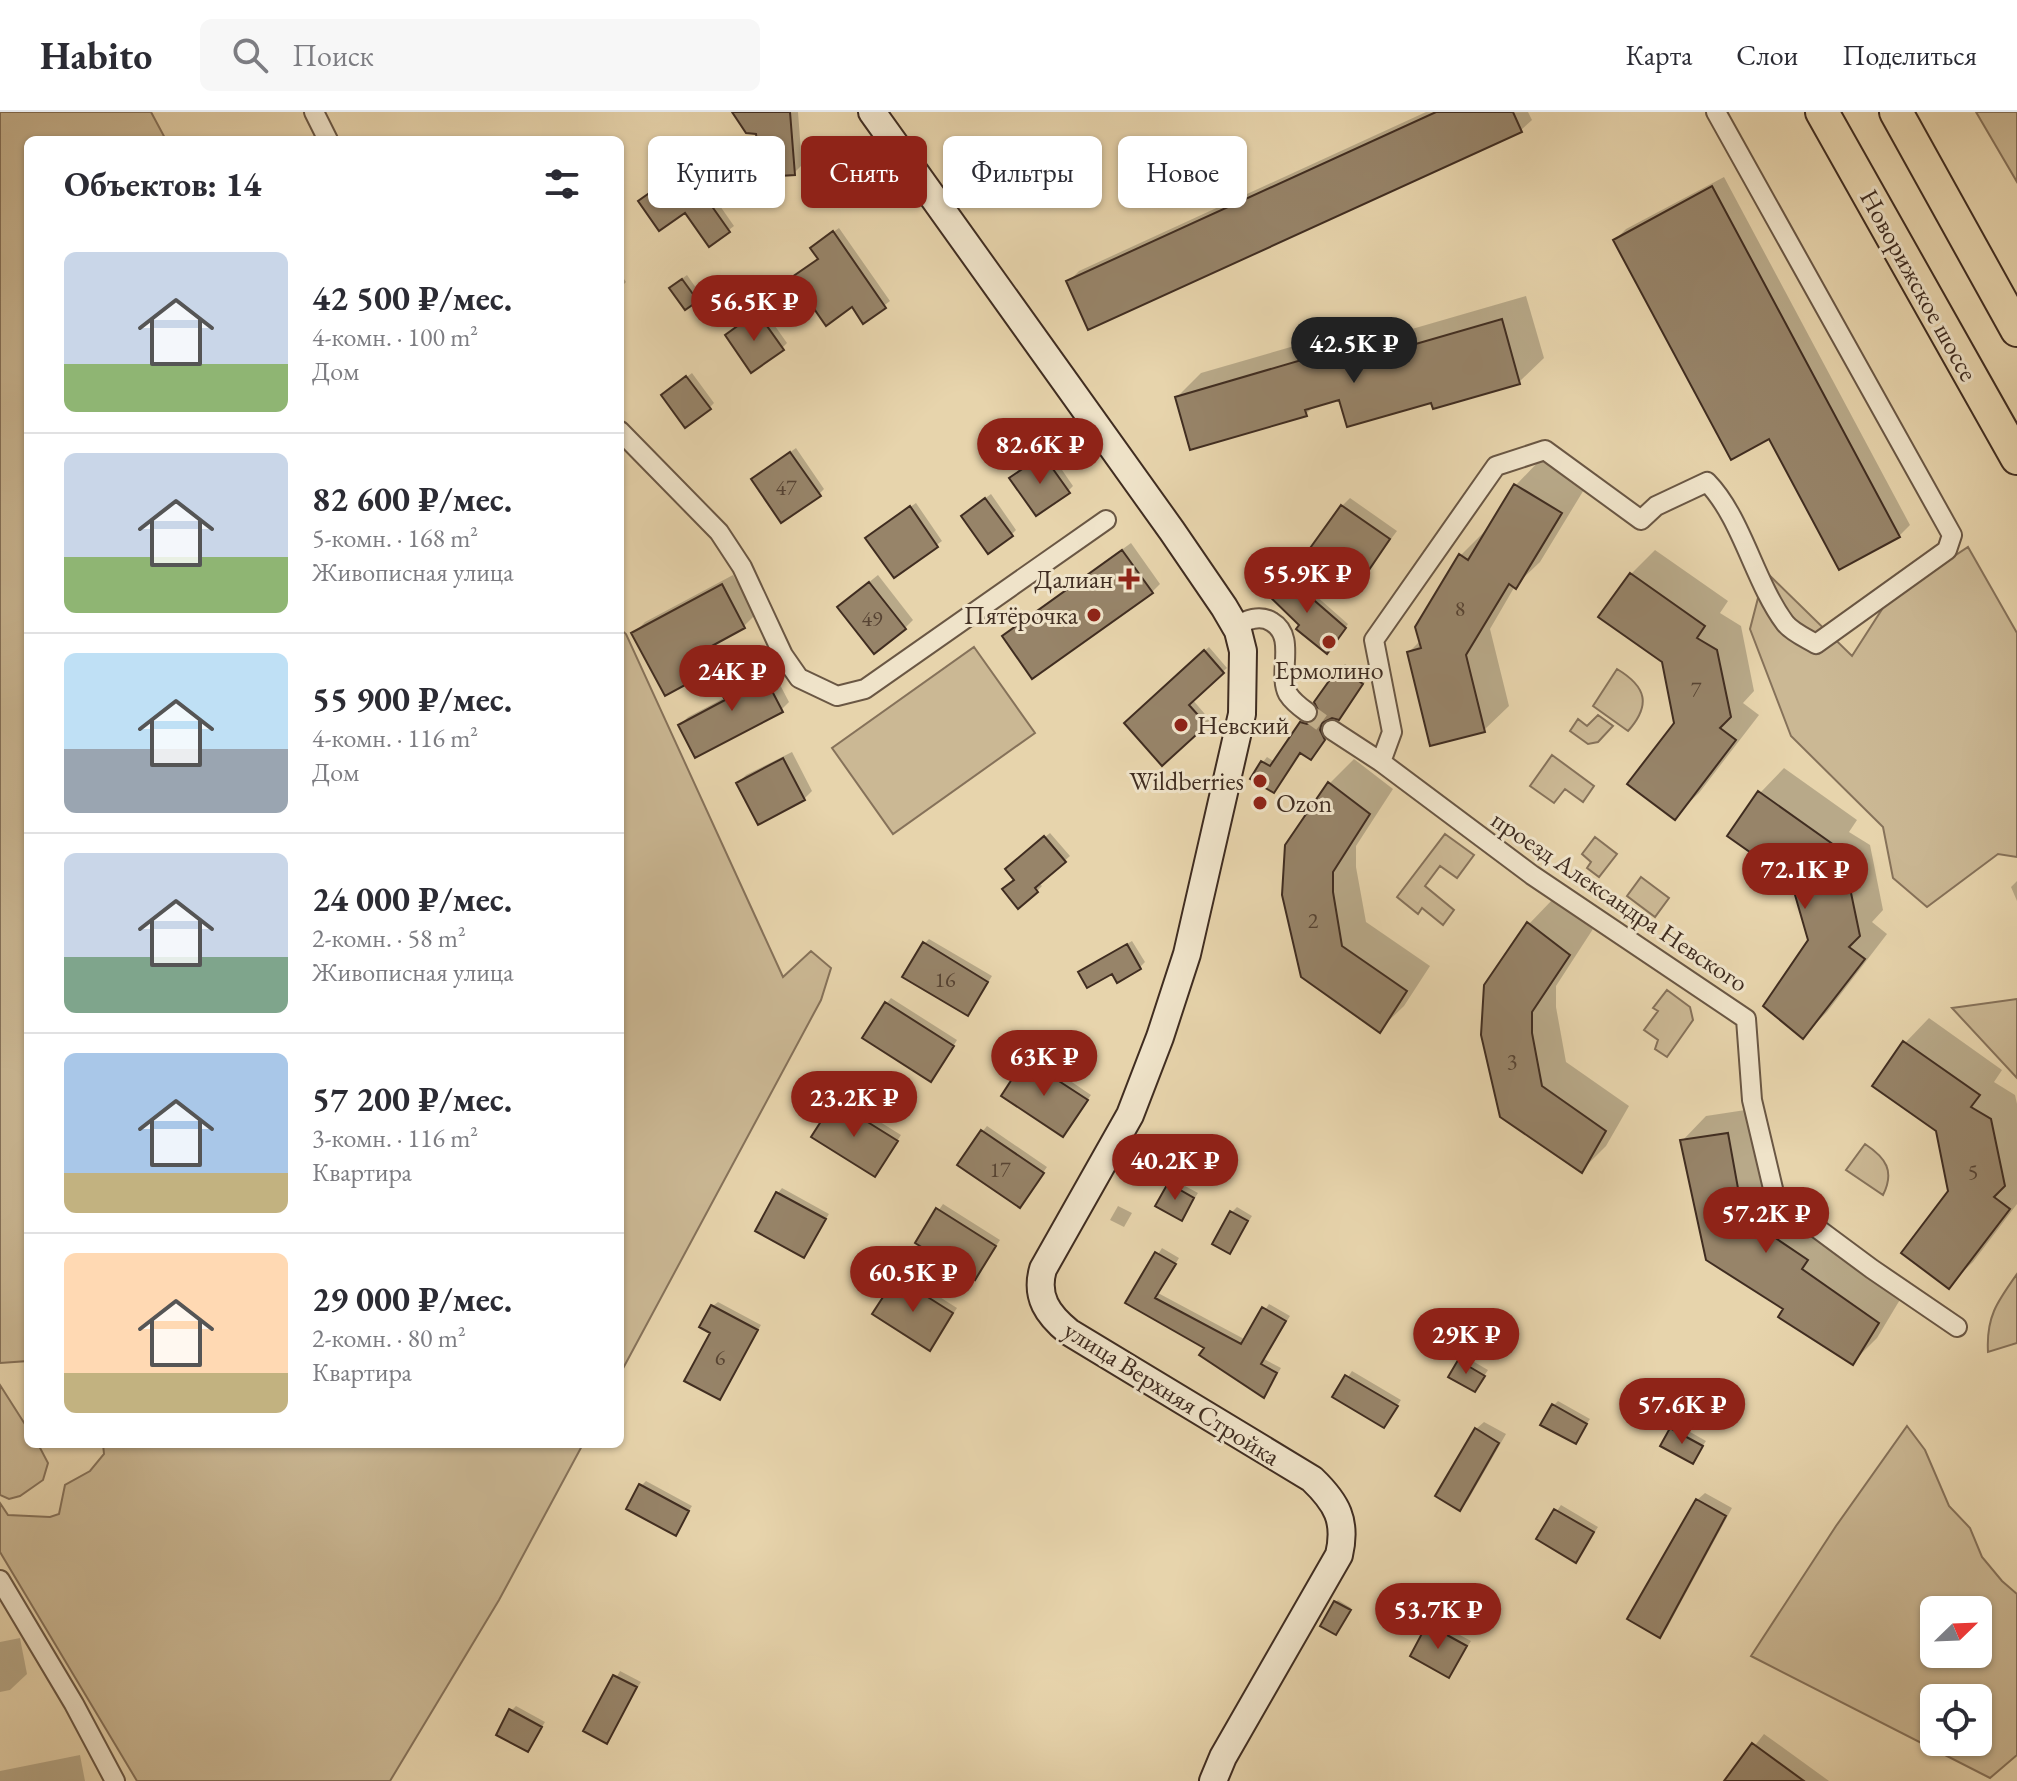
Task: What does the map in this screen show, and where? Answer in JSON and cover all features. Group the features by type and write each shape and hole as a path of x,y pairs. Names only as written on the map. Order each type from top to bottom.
{"highway":[{"path":"1896,112 2017,330"},
{"name":"Новорижское шоссе","path":"1828,122 2017,458"}],"street":[{"path":"314,112 326,136"},
{"name":"улица Верхняя Стройка","path":"872,112 1172,531 1235,626 1243,651 1242,714 1187,954 1130,1115 1043,1269 1039,1282 1047,1309 1069,1332 1312,1479 1327,1493 1342,1521 1344,1536 1339,1555 1223,1757 1213,1781"},
{"path":"1381,762 1392,732 1374,640 1496,466 1545,450 1641,520 1656,506 1707,482 1722,497 1753,566 1787,626 1816,644 1947,550 1952,535 1716,112"},
{"path":"624,435 719,532 742,567 783,655 799,678 837,696 865,689 1106,520"},
{"path":"1235,626 1257,618 1268,619 1277,625 1285,648 1287,693 1297,706 1307,712"},
{"name":"проезд Александра Невского","path":"1332,730 1381,762 1532,875 1746,1019 1752,1100 1775,1197 1957,1327"},
{"path":"0,1580 74,1704 115,1781"}],"shaded area":[{"path":"0,112 151,112 164,136 24,136 24,1361 0,1363"},
{"path":"1976,112 2017,112 2017,182"},
{"path":"1968,547 2017,633 2017,857 1998,854 1927,907 1893,878 1883,827 1791,736 1750,629 1765,571 1852,656 1888,600"},
{"path":"624,632 783,977 811,951 831,968 821,1000 624,1367"},
{"path":"974,647 1035,733 893,834 832,748"},
{"path":"1617,669 1635,683 1642,697 1640,713 1628,731 1593,706"},
{"path":"1598,715 1613,726 1598,742 1588,744 1570,731 1578,719 1587,726"},
{"path":"1552,755 1594,786 1583,802 1565,789 1554,803 1530,786"},
{"path":"1445,834 1474,855 1457,878 1440,866 1425,886 1454,910 1443,925 1422,908 1418,914 1397,897"},
{"path":"1595,837 1617,854 1599,877 1587,868 1591,862 1582,854"},
{"path":"1641,877 1669,898 1655,917 1627,896"},
{"path":"1667,990 1690,1007 1693,1020 1667,1057 1655,1049 1658,1040 1644,1030 1658,1011 1653,1008"},
{"path":"2017,999 2017,1078 1952,1008"},
{"path":"1865,1144 1878,1154 1886,1166 1888,1179 1883,1195 1846,1170"},
{"path":"2017,1274 2017,1343 1988,1352 1994,1310"},
{"path":"0,1385 24,1423 24,1448 40,1448 48,1463 43,1480 20,1496 9,1499 0,1495"},
{"path":"1907,1426 1925,1450 1949,1506 1970,1528 1982,1557 2017,1594 2017,1755 1990,1778 1947,1756 1992,1756 1992,1684 1920,1684 1920,1742 1751,1656 1836,1526"},
{"path":"103,1448 581,1448 499,1600 390,1781 137,1781 0,1552 0,1503 8,1515 50,1517 59,1514 65,1485 90,1471 104,1454"}],"building":[{"path":"732,112 790,112 795,175 785,176 785,136 746,133"},
{"path":"1436,112 1513,112 1522,132 1088,330 1066,281 1226,208 1247,208 1247,198"},
{"path":"1712,186 1900,537 1839,570 1769,439 1731,460 1613,240"},
{"path":"648,194 648,208 713,208 730,232 709,247 685,213 659,231 638,201"},
{"path":"833,231 886,308 863,324 852,307 826,326 792,277 818,259 810,248"},
{"path":"682,279 698,301 685,310 669,288"},
{"path":"757,312 784,350 751,373 725,335"},
{"path":"1502,319 1520,384 1433,409 1431,403 1347,427 1339,400 1305,410 1307,416 1190,450 1175,397 1339,349 1343,365"},
{"path":"686,376 711,409 685,428 661,395"},
{"path":"790,452 821,496 781,523 751,479"},
{"path":"1043,455 1070,493 1036,516 1009,478"},
{"path":"1514,484 1562,513 1516,589 1509,584 1466,655 1485,732 1430,746 1407,652 1421,648 1415,627 1459,554 1468,560"},
{"path":"985,498 1013,536 988,554 961,516"},
{"path":"1341,505 1390,539 1358,586 1308,551"},
{"path":"910,506 938,547 894,578 865,538"},
{"path":"1122,550 1153,593 1032,679 1002,636"},
{"path":"1630,573 1705,626 1697,638 1717,650 1731,717 1720,728 1736,740 1675,820 1627,784 1674,723 1662,662 1598,617"},
{"path":"1285,575 1346,628 1327,654 1296,629 1299,625 1267,594"},
{"path":"869,582 906,629 874,654 837,607"},
{"path":"722,584 745,628 699,653 709,672 665,696 631,633"},
{"path":"1204,650 1224,673 1189,705 1207,725 1162,766 1124,723"},
{"path":"759,666 783,712 695,758 678,725 725,700 718,687"},
{"path":"1339,667 1363,684 1339,720 1332,718 1322,723 1320,730 1325,740 1311,760 1300,753 1274,793 1250,779 1261,761 1270,766 1300,722 1307,724 1316,720 1319,712 1314,702"},
{"path":"783,758 805,800 758,825 736,783"},
{"path":"1328,782 1370,814 1333,872 1333,892 1342,946 1407,991 1380,1033 1301,977 1282,895 1285,845"},
{"path":"1758,791 1834,845 1826,857 1846,869 1860,936 1849,947 1865,959 1803,1039 1763,1006 1808,940 1791,881 1727,836"},
{"path":"1044,836 1066,862 1035,888 1038,892 1018,909 1002,889 1014,880 1005,869"},
{"path":"1527,922 1570,955 1532,1012 1532,1033 1542,1086 1606,1131 1582,1173 1500,1117 1481,1035 1484,985"},
{"path":"923,942 988,982 968,1016 902,977"},
{"path":"1127,944 1141,969 1117,983 1112,974 1087,988 1078,972"},
{"path":"885,1002 954,1046 931,1082 862,1038"},
{"path":"1903,1041 1980,1095 1971,1107 1991,1119 2005,1186 1994,1197 2010,1209 1949,1289 1901,1253 1948,1191 1936,1131 1872,1086"},
{"path":"1025,1059 1088,1100 1063,1137 1001,1096"},
{"path":"834,1101 898,1141 875,1177 811,1137"},
{"path":"981,1130 1044,1173 1020,1208 957,1165"},
{"path":"1728,1133 1743,1216 1808,1260 1802,1269 1879,1323 1853,1365 1778,1317 1783,1309 1706,1260 1680,1140"},
{"path":"1168,1183 1194,1198 1182,1221 1155,1206"},
{"path":"776,1192 826,1219 804,1258 755,1231"},
{"path":"936,1208 996,1246 975,1280 915,1243"},
{"path":"1230,1211 1248,1221 1230,1254 1212,1244"},
{"path":"1155,1252 1176,1264 1155,1298 1241,1344 1262,1307 1286,1321 1261,1364 1277,1373 1264,1398 1199,1355 1204,1348 1125,1303"},
{"path":"896,1277 953,1313 930,1351 872,1314"},
{"path":"711,1305 758,1330 720,1400 684,1381 710,1333 699,1327"},
{"path":"1458,1360 1485,1376 1475,1392 1448,1377"},
{"path":"1345,1375 1398,1406 1384,1428 1332,1397"},
{"path":"1552,1404 1587,1424 1576,1444 1540,1425"},
{"path":"1475,1428 1499,1443 1460,1511 1435,1496"},
{"path":"1670,1428 1703,1446 1693,1464 1660,1446"},
{"path":"639,1484 689,1511 676,1536 626,1509"},
{"path":"1696,1499 1726,1516 1660,1638 1627,1619"},
{"path":"1554,1509 1594,1532 1576,1563 1536,1539"},
{"path":"1334,1601 1351,1610 1336,1635 1320,1626"},
{"path":"1427,1624 1467,1646 1449,1678 1410,1656"},
{"path":"613,1675 637,1687 607,1744 583,1731"},
{"path":"509,1709 542,1727 528,1752 496,1735"},
{"path":"1752,1743 1804,1781 1724,1781"}],"tunnel":[{"path":"1307,712 1332,730"}],"place":[{"name":"Далиан","path":"1129,579"},
{"name":"Пятёрочка","path":"1094,615"},
{"name":"Ермолино","path":"1329,642"},
{"name":"Невский","path":"1181,725"},
{"name":"Wildberries","path":"1260,781"},
{"name":"Ozon","path":"1260,803"}]}
